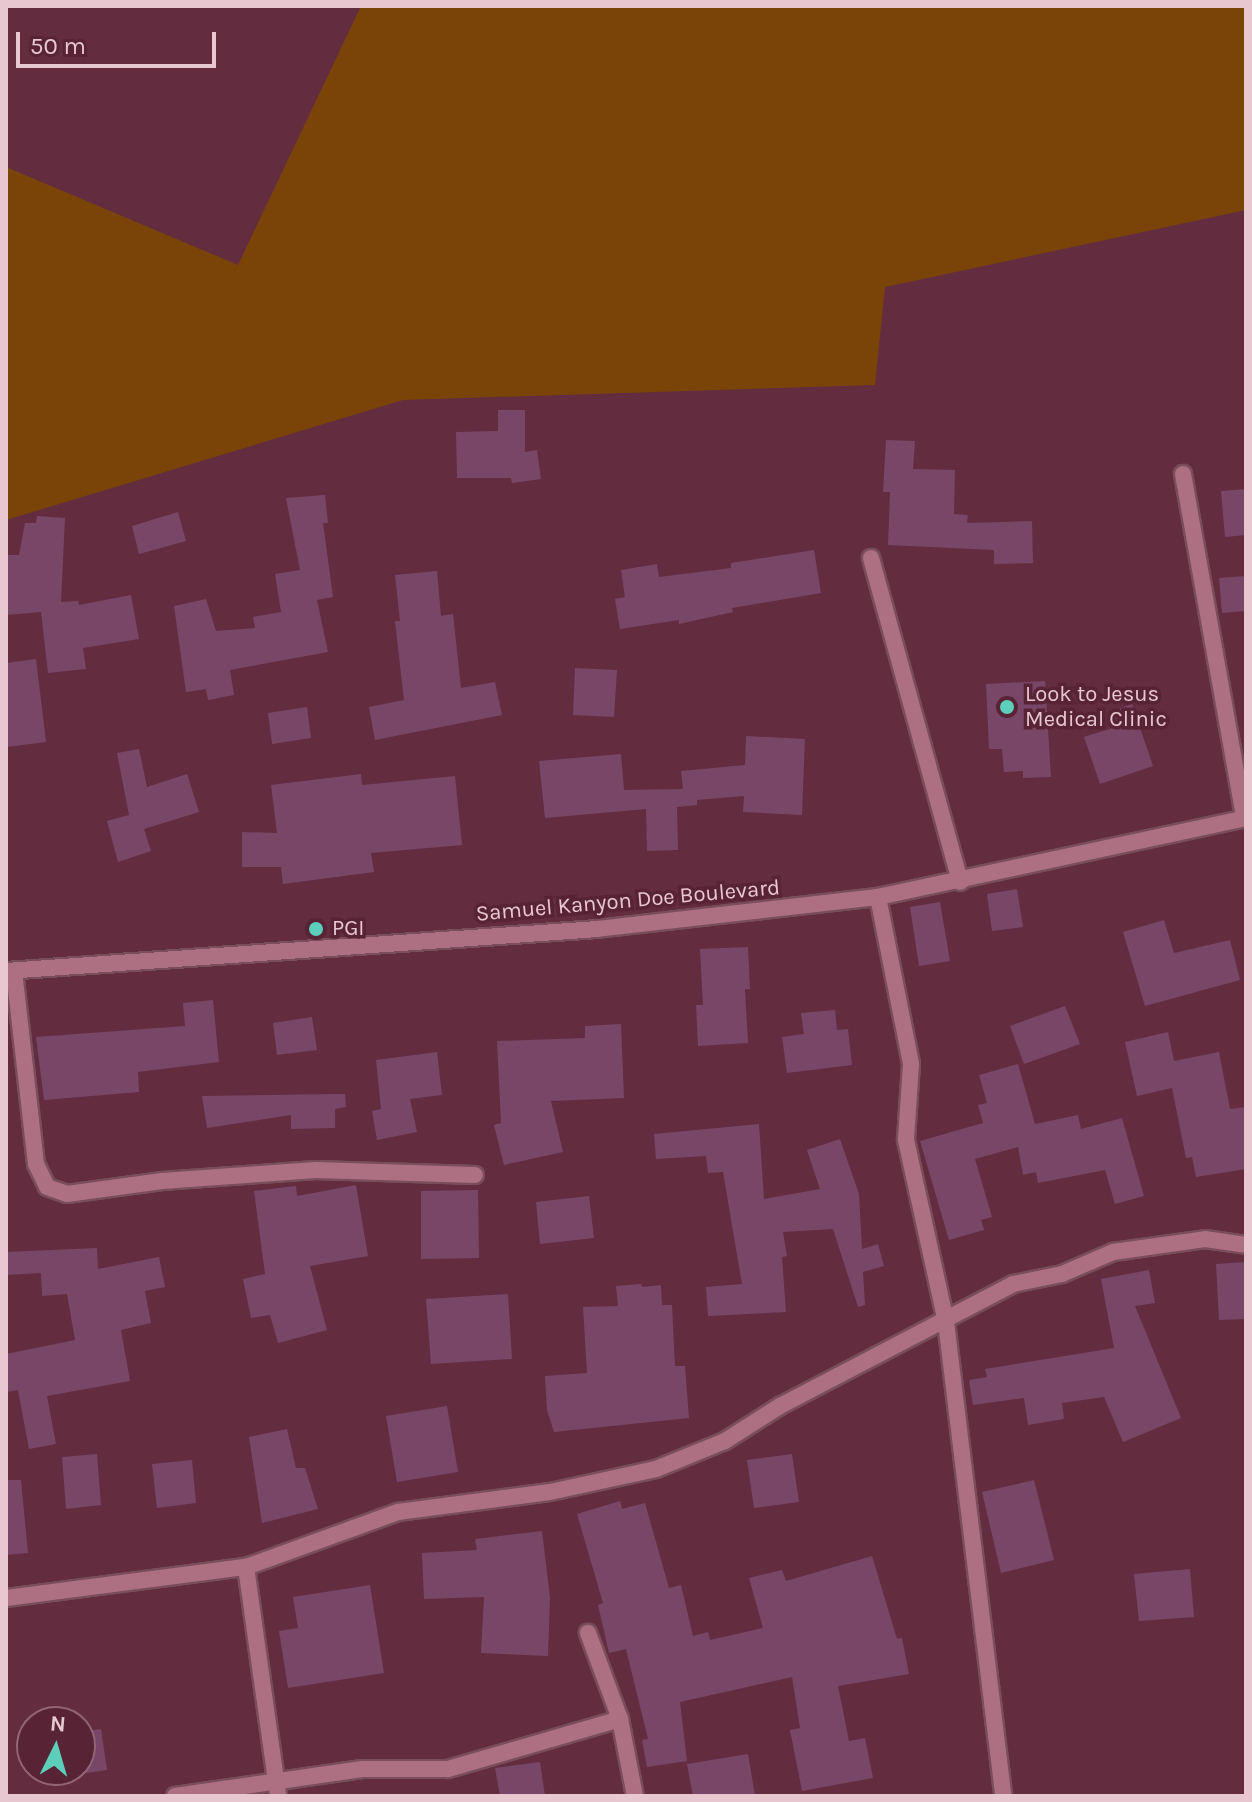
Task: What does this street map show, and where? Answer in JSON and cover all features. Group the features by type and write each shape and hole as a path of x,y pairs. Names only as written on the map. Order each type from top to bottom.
{"street":[{"path":"1183,474 1245,818"},
{"path":"871,558 960,882"},
{"name":"Samuel Kanyon Doe Boulevard","path":"10,971 597,929 878,897 960,882 1245,818"},
{"path":"878,897 911,1064 906,1140 946,1322 1003,1796"},
{"path":"10,971 36,1164 47,1187 67,1194 162,1181 316,1170 475,1175"},
{"path":"6,1598 246,1567 398,1512 550,1492 656,1469 725,1441 780,1406 946,1322 1013,1284 1062,1274 1113,1252 1205,1239 1246,1245"},
{"path":"246,1567 277,1788"},
{"path":"588,1633 620,1719 635,1796"},
{"path":"175,1796 277,1788 362,1769 448,1769 620,1719"}],"shaded area":[{"path":"361,6 1246,6 1246,210 885,287 875,385 403,400 6,520 6,167 238,265"}],"building":[{"path":"498,410 525,410 525,452 537,450 541,479 512,483 511,478 457,478 456,432 498,431"},
{"path":"886,440 915,441 913,469 955,470 954,514 968,515 967,523 1032,521 1033,563 994,564 994,550 888,545 890,492 883,492"},
{"path":"1246,489 1246,535 1225,537 1221,491"},
{"path":"325,495 328,523 323,523 333,597 317,600 328,652 230,670 234,695 208,700 206,689 186,692 174,606 206,599 216,631 255,628 253,617 281,612 275,574 300,570 286,498"},
{"path":"178,512 186,541 139,554 132,526"},
{"path":"37,516 65,518 61,602 78,601 79,605 131,595 139,639 83,648 86,669 48,673 41,612 6,615 8,555 19,555 25,523 36,523"},
{"path":"814,550 821,593 732,608 733,612 679,624 679,620 620,629 615,599 625,597 621,570 657,564 659,577 731,568 731,563"},
{"path":"437,571 441,616 453,614 461,688 495,682 502,715 375,740 369,707 404,700 395,621 400,621 395,575"},
{"path":"1246,576 1246,611 1222,613 1219,578"},
{"path":"36,659 46,742 6,747 6,663"},
{"path":"575,668 617,670 614,717 573,715"},
{"name":"Look to Jesus Medical Clinic","path":"1045,681 1051,777 1023,778 1023,771 1004,772 1002,749 989,749 986,684"},
{"path":"1132,704 1153,766 1100,784 1084,737 1113,728 1108,713"},
{"path":"307,707 311,738 272,744 268,713"},
{"path":"746,736 805,739 802,815 743,812 744,796 697,800 697,805 677,807 678,850 647,851 646,809 545,818 539,761 621,754 624,790 683,789 681,771 745,765"},
{"path":"139,749 147,787 187,774 199,812 144,829 151,851 118,862 107,821 129,815 117,753"},
{"path":"361,774 362,785 455,776 462,845 371,853 374,872 283,884 281,867 242,867 242,832 277,833 271,785"},
{"path":"1017,889 1023,927 992,931 987,894"},
{"path":"940,902 950,961 919,966 910,907"},
{"path":"1164,920 1174,953 1230,940 1240,980 1145,1006 1123,932"},
{"path":"748,947 750,989 745,989 748,1043 698,1046 696,1005 703,1005 700,949"},
{"path":"213,1000 219,1062 138,1072 139,1092 44,1100 36,1037 185,1026 183,1003"},
{"path":"1065,1006 1080,1044 1024,1064 1010,1026"},
{"path":"835,1010 837,1030 848,1029 852,1065 787,1073 782,1037 804,1034 801,1013"},
{"path":"312,1017 317,1050 277,1055 273,1023"},
{"path":"621,1024 624,1098 551,1101 563,1152 504,1165 494,1125 501,1123 497,1041 585,1038 585,1026"},
{"path":"1168,1032 1174,1061 1219,1052 1230,1109 1246,1107 1246,1169 1196,1177 1192,1157 1186,1158 1172,1088 1137,1096 1125,1042"},
{"path":"437,1052 442,1095 410,1099 417,1132 377,1140 372,1111 381,1109 376,1060"},
{"path":"1018,1064 1035,1124 1078,1115 1081,1129 1122,1118 1144,1196 1115,1204 1105,1170 1038,1183 1036,1172 1023,1175 1018,1147 975,1159 992,1217 981,1220 984,1230 949,1240 920,1141 983,1123 978,1105 987,1103 979,1075"},
{"path":"345,1094 346,1107 335,1109 335,1128 291,1129 291,1115 207,1128 202,1096"},
{"path":"759,1124 764,1199 820,1189 807,1150 840,1139 859,1194 862,1249 878,1244 884,1266 863,1272 865,1305 858,1307 833,1229 783,1232 787,1256 782,1257 786,1312 708,1316 706,1287 742,1284 723,1172 708,1173 706,1156 656,1159 654,1134"},
{"path":"356,1185 368,1256 310,1266 327,1330 278,1343 270,1315 251,1318 243,1279 265,1274 254,1191 296,1186 297,1196"},
{"path":"478,1190 479,1258 421,1259 421,1191"},
{"path":"589,1196 594,1238 540,1244 536,1202"},
{"path":"97,1248 98,1269 159,1257 165,1287 145,1291 151,1323 121,1330 130,1381 47,1396 56,1444 29,1449 18,1390 6,1392 6,1354 75,1340 67,1294 42,1296 41,1273 6,1275 6,1252"},
{"path":"1246,1262 1246,1319 1219,1320 1216,1264"},
{"path":"1149,1270 1155,1303 1135,1306 1181,1418 1123,1442 1104,1397 1062,1403 1064,1419 1028,1425 1024,1398 973,1405 969,1380 987,1377 985,1369 1114,1348 1101,1279"},
{"path":"641,1284 642,1287 661,1285 662,1305 672,1305 675,1366 685,1366 689,1418 554,1432 547,1410 545,1376 587,1373 583,1307 618,1306 616,1286"},
{"path":"508,1294 512,1359 431,1364 426,1299"},
{"path":"447,1406 458,1472 397,1482 386,1416"},
{"path":"287,1429 296,1468 305,1468 318,1509 262,1523 249,1437"},
{"path":"97,1454 101,1505 66,1509 62,1457"},
{"path":"792,1454 799,1502 754,1508 747,1460"},
{"path":"192,1460 196,1503 157,1508 152,1464"},
{"path":"6,1480 21,1480 28,1553 6,1555"},
{"path":"1034,1480 1054,1560 1001,1573 982,1492"},
{"path":"620,1501 622,1509 645,1503 669,1588 681,1585 693,1636 708,1632 710,1640 763,1628 749,1578 782,1570 786,1581 872,1556 897,1639 902,1638 909,1674 838,1686 849,1741 865,1738 873,1778 802,1791 790,1730 800,1728 792,1677 680,1702 687,1761 647,1767 642,1740 648,1739 626,1649 609,1653 598,1605 603,1603 577,1514"},
{"path":"542,1531 550,1598 548,1656 481,1653 484,1597 424,1599 422,1553 477,1550 475,1539"},
{"path":"1190,1569 1194,1617 1139,1621 1134,1574"},
{"path":"370,1585 384,1673 288,1688 279,1631 298,1628 293,1597"},
{"path":"101,1729 107,1770 96,1772 96,1730"},
{"path":"748,1754 755,1796 693,1796 687,1764"},
{"path":"540,1762 545,1796 500,1796 495,1768"}],"place":[{"name":"Look to Jesus Medical Clinic","path":"1007,707"},
{"name":"PGI","path":"316,929"}]}
